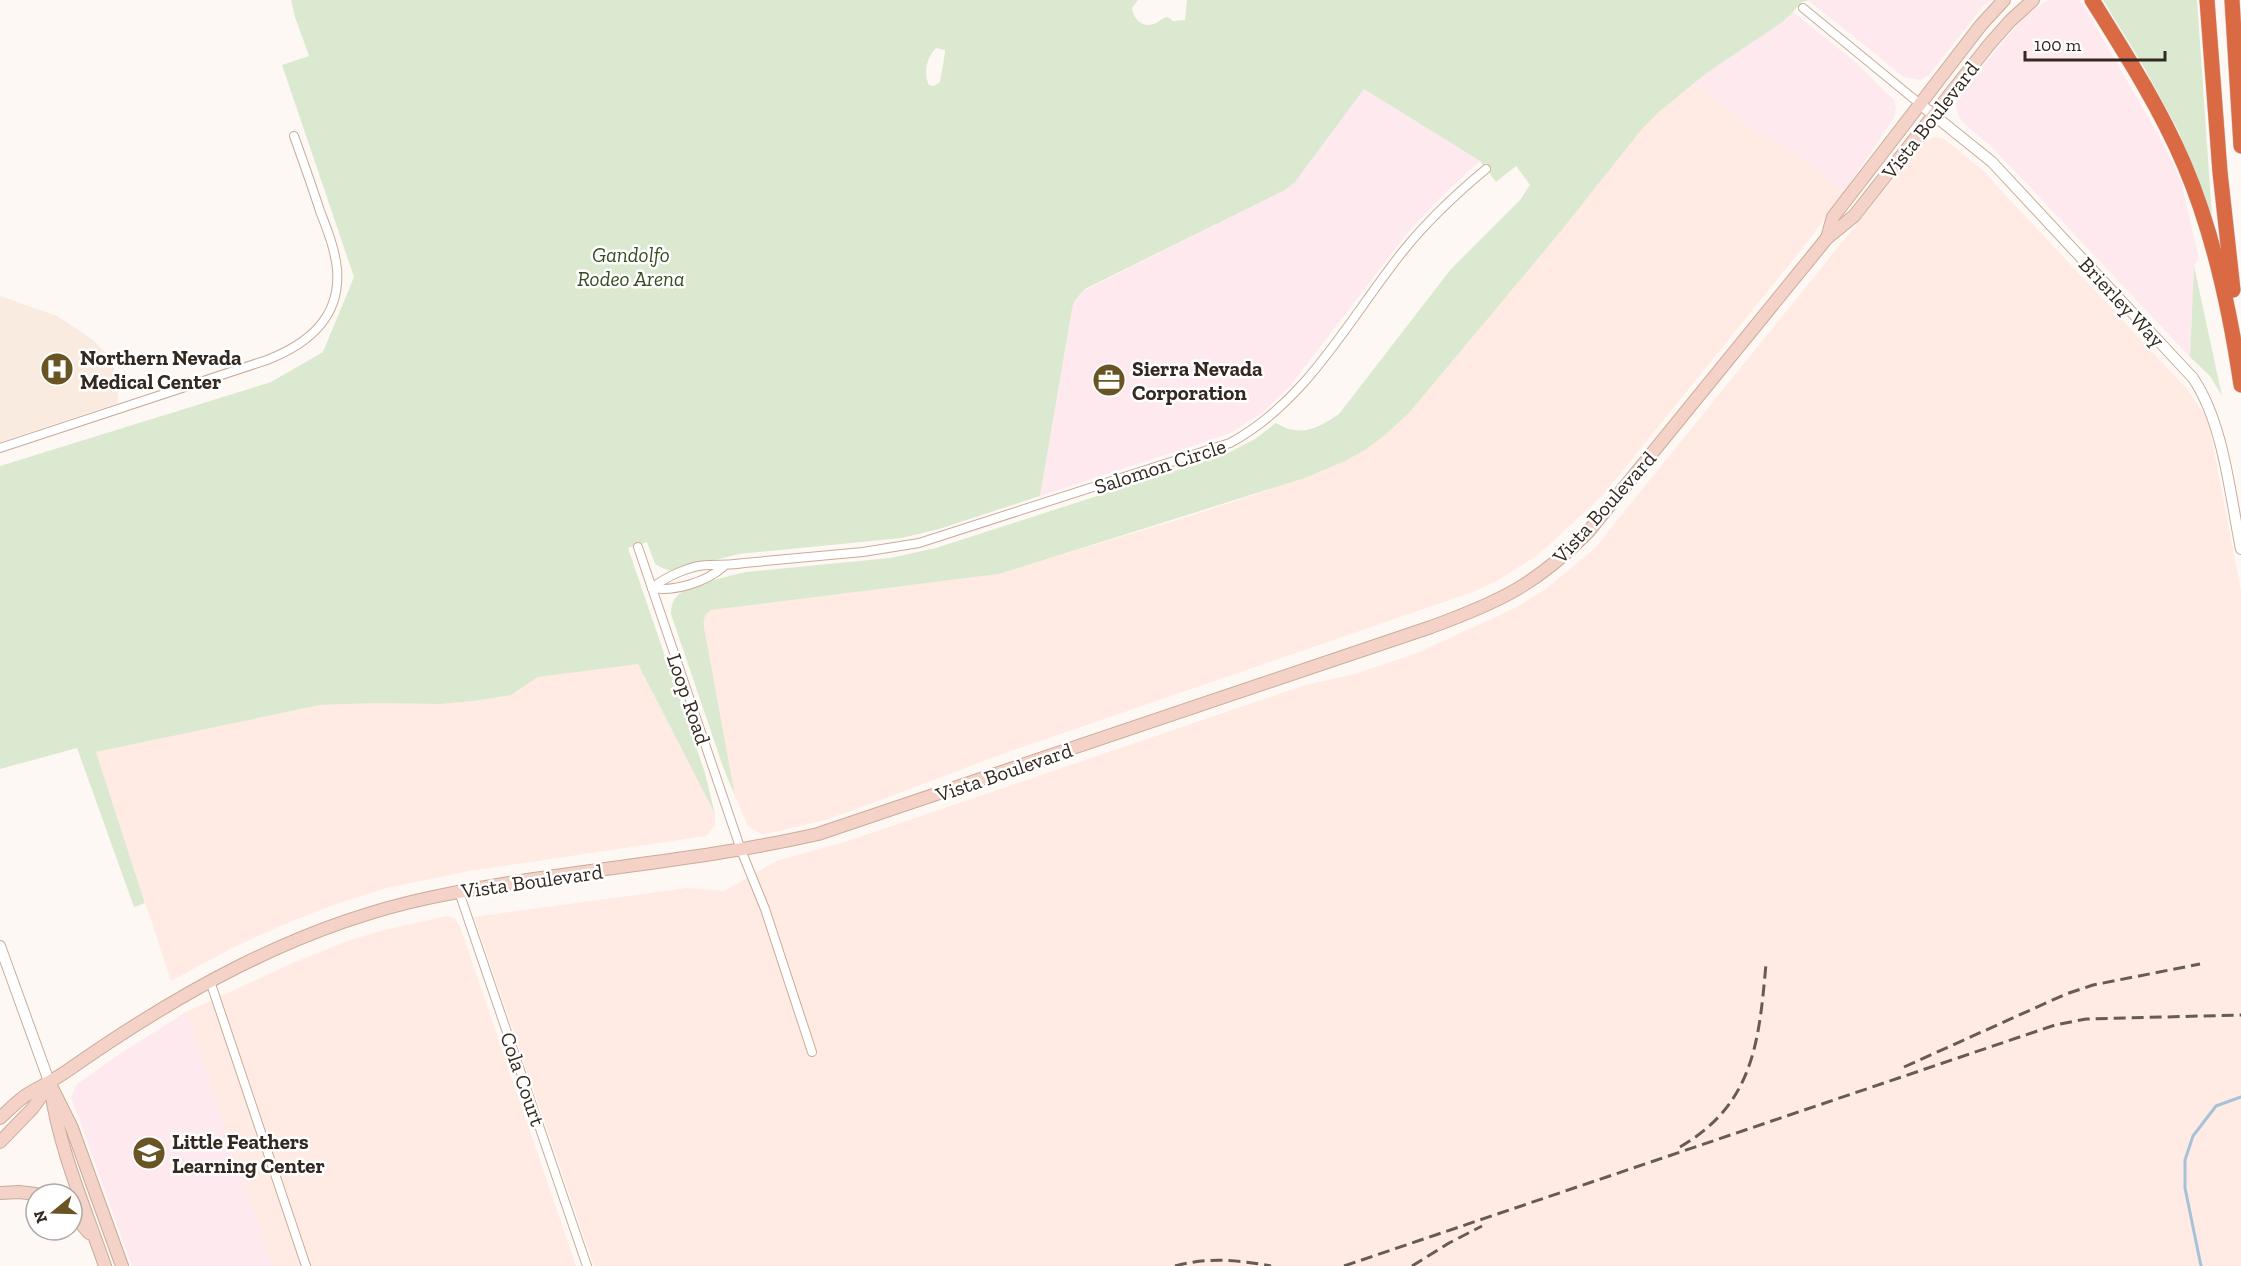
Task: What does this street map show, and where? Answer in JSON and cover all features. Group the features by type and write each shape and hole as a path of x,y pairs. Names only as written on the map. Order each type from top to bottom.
{"highway":[{"path":"2092,0 2146,88 2184,165 2218,265 2241,385"},
{"path":"2207,0 2223,206 2241,350"},
{"path":"2232,0 2241,146"}],"main road":[{"name":"Vista Boulevard","path":"1827,238 1833,217 1981,25 2004,0"},
{"name":"Vista Boulevard","path":"0,1118 25,1096 50,1084 134,1026 210,981 288,943 337,924 387,908 459,892 741,850 818,834 1431,627 1482,608 1511,594 1538,577 1564,556 1587,532 1827,238 1854,216 1988,46 2033,0"},
{"name":"Vista Boulevard","path":"0,1142 32,1109 50,1084"},
{"path":"50,1084 62,1144 105,1266"},
{"path":"50,1084 76,1137 122,1266"},
{"path":"0,1193 24,1193"},
{"path":"84,1225 99,1248"}],"street":[{"path":"1803,8 1920,104"},
{"name":"Brierley Way","path":"1920,104 1992,162 2193,378 2203,393 2216,424 2241,549"},
{"path":"0,448 267,360 296,348 315,332 329,311 334,298 337,269 330,239 294,136"},
{"name":"Salomon Circle","path":"652,588 669,576 702,566 723,567 886,549 920,543 1230,443 1262,424 1292,396 1417,234 1447,202 1486,169"},
{"name":"Loop Road","path":"638,547 741,850 765,909 812,1052"},
{"name":"Cola Court","path":"459,892 587,1266"},
{"path":"0,946 50,1084"},
{"path":"210,981 306,1266"}],"shaded area":[{"path":"1810,0 1991,0 1983,6 1929,75 1920,80 1904,77"},
{"path":"2048,0 2079,0 2084,6 2163,143 2181,181 2199,259 2194,266 2190,357 1991,146 1966,126 1958,115 1956,104 1962,91 2024,17"},
{"path":"1792,11 1853,60 1894,100 1896,108 1894,118 1844,192 1789,149 1757,133 1702,89 1693,85 1708,72 1784,21"},
{"path":"1693,85 1702,89 1757,133 1789,149 1844,192 1805,245 1603,495 1538,555 1495,582 1473,592 1005,753 825,820 761,834 748,826 735,796 704,627 703,620 706,613 711,610 999,574 1193,515 1305,478 1343,462 1385,435 1409,413 1561,231 1642,129"},
{"path":"1364,89 1480,161 1409,231 1290,386 1262,413 1232,432 1217,438 1040,496 1075,300 1085,290 1285,190 1295,182"},
{"path":"1935,137 1948,142 1985,172 2187,389 2209,425 2241,591 2241,1266 594,1266 474,917 687,888 724,891 779,860 845,842 1305,685 1355,674 1417,653 1517,607 1547,588 1594,549 1923,142"},
{"name":"Northern Nevada Medical Center","path":"0,296 57,316 92,339 111,358 117,379 118,403 0,442"},
{"path":"638,664 715,814 715,825 706,836 469,871 387,888 333,905 285,924 234,947 171,981 96,752 320,705 439,704 511,695 538,677"},
{"path":"447,916 455,918 460,927 576,1266 273,1266 186,1012 345,942 380,931"},
{"path":"186,1012 273,1266 132,1266 71,1097 77,1084"}],"green space":[{"name":"Gandolfo Rodeo Arena","path":"291,0 1138,0 1132,8 1134,15 1138,21 1149,25 1168,17 1173,21 1185,20 1187,0 1810,0 1802,2 1784,21 1708,72 1642,129 1561,231 1409,413 1365,450 1305,478 999,574 711,610 704,617 704,627 735,796 671,614 674,600 682,592 709,581 746,572 890,558 936,548 1224,455 1255,439 1276,423 1293,430 1316,427 1339,414 1451,269 1521,199 1530,185 1516,166 1496,182 1480,161 1364,89 1295,182 1285,190 1085,289 1075,300 1040,496 939,529 902,538 739,554 671,571 655,564 647,542 628,548 705,773 715,814 638,664 538,677 511,695 474,701 439,704 320,705 96,752 145,903 134,907 77,748 0,769 0,466 271,382 323,352 354,277 282,65 309,56","holes":["936,48 945,50 940,82 934,86 929,85 926,70 930,56"]},
{"path":"2103,0 2197,0 2212,216 2179,132 2144,67"},
{"path":"2194,266 2222,396 2210,376 2190,357"}],"waterway":[{"path":"2201,1266 2185,1188 2185,1160 2193,1136 2216,1106 2241,1097"}],"railway":[{"path":"1680,1147 1705,1130 1724,1111 1738,1091 1755,1044 1766,964"},
{"path":"1904,1067 2066,994 2093,985 2200,964"},
{"path":"1344,1266 2055,1025 2086,1019 2241,1015"},
{"path":"1412,1266 1482,1226"},
{"path":"1175,1266 1199,1261 1223,1260 1271,1266"}],"place":[{"name":"Northern Nevada Medical Center","path":"57,369"},
{"name":"Sierra Nevada Corporation","path":"1109,380"},
{"name":"Little Feathers Learning Center","path":"149,1153"}]}
